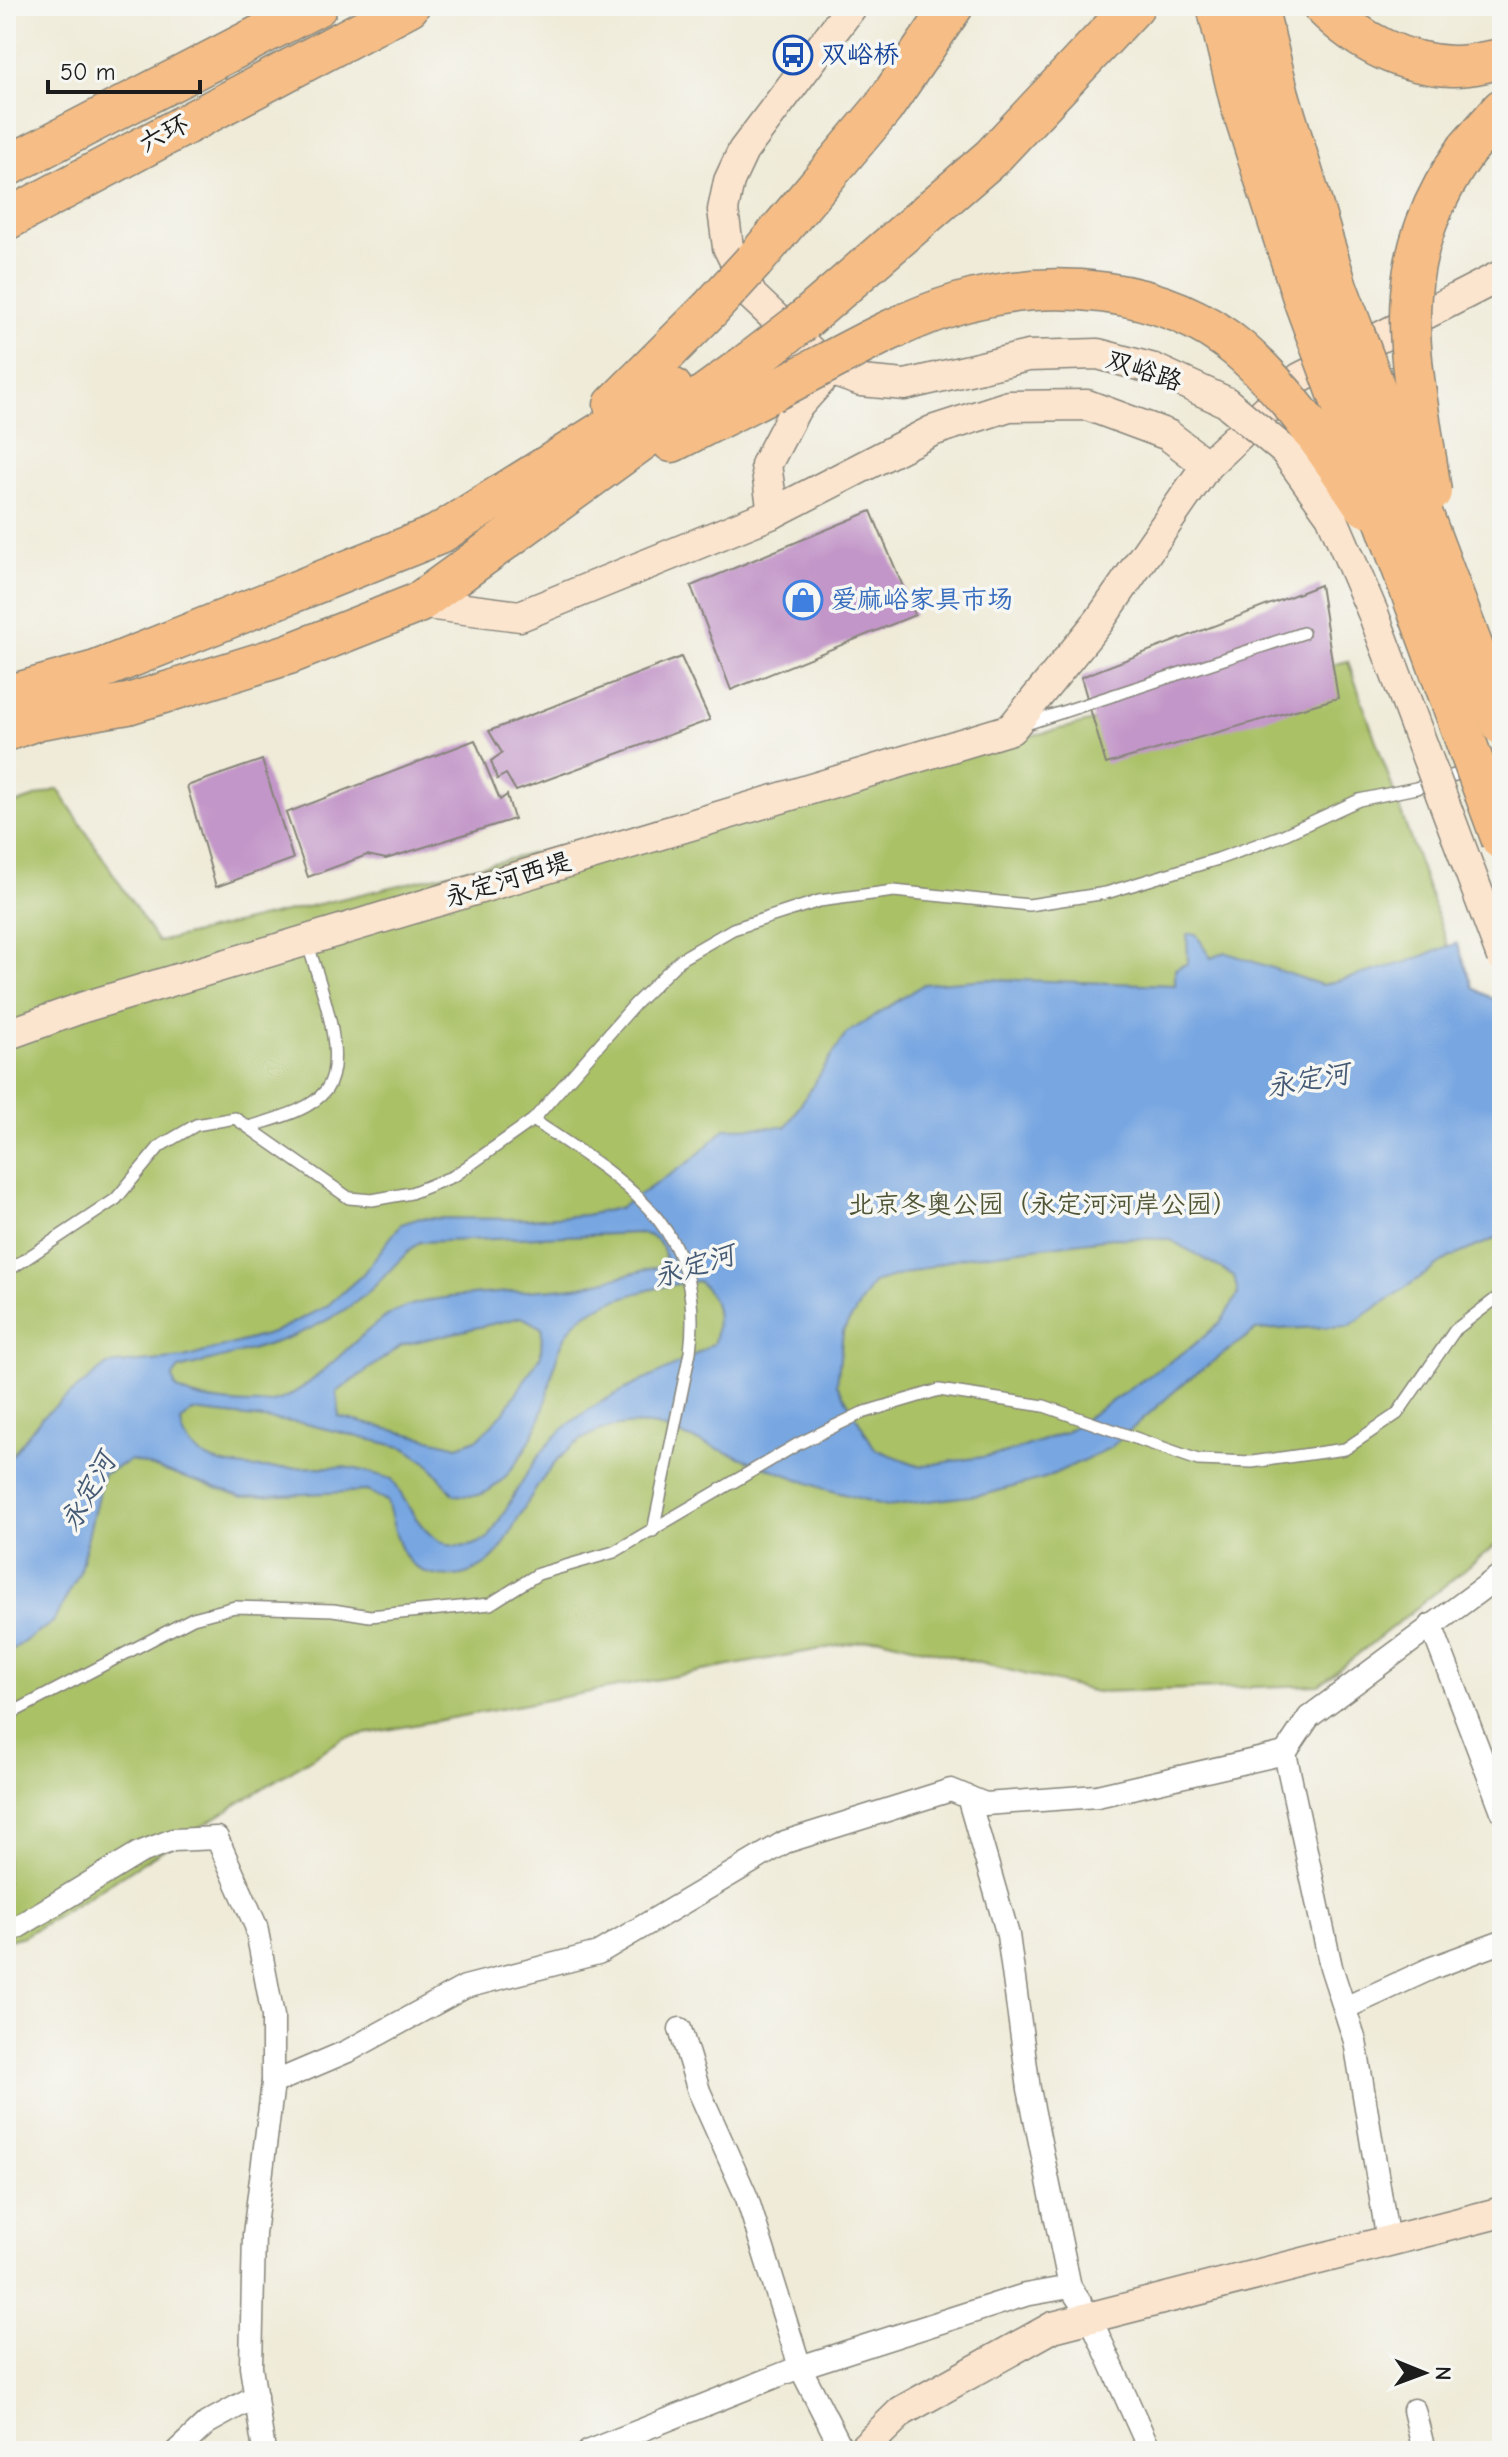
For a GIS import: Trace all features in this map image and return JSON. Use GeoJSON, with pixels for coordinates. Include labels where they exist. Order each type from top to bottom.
{"type":"FeatureCollection","features":[{"type":"Feature","properties":{"kind":"highway","name":"六环"},"geometry":{"type":"LineString","coordinates":[[6,167],[317,6]]}},
{"type":"Feature","properties":{"kind":"highway","name":"六环"},"geometry":{"type":"LineString","coordinates":[[14,216],[409,6]]}},
{"type":"Feature","properties":{"kind":"highway"},"geometry":{"type":"LineString","coordinates":[[17,725],[128,704],[289,654],[418,603],[560,480],[754,261],[883,108],[953,6]]}},
{"type":"Feature","properties":{"kind":"highway"},"geometry":{"type":"LineString","coordinates":[[985,150],[1108,6]]}},
{"type":"Feature","properties":{"kind":"highway"},"geometry":{"type":"LineString","coordinates":[[560,480],[754,366],[795,315],[985,150],[1134,6]]}},
{"type":"Feature","properties":{"kind":"highway"},"geometry":{"type":"LineString","coordinates":[[1217,6],[1241,105],[1304,301],[1502,840]]}},
{"type":"Feature","properties":{"kind":"highway"},"geometry":{"type":"LineString","coordinates":[[1257,6],[1279,95],[1337,287],[1502,725]]}},
{"type":"Feature","properties":{"kind":"highway"},"geometry":{"type":"LineString","coordinates":[[1323,6],[1348,31],[1399,57],[1453,67],[1502,59]]}},
{"type":"Feature","properties":{"kind":"highway"},"geometry":{"type":"LineString","coordinates":[[1441,563],[1409,326],[1411,271],[1422,227],[1440,186],[1502,109]]}},
{"type":"Feature","properties":{"kind":"highway"},"geometry":{"type":"LineString","coordinates":[[6,696],[96,671],[437,535],[560,480],[754,366],[956,304],[1019,291],[1080,289],[1143,300],[1194,320],[1227,341],[1282,392],[1398,555]]}},
{"type":"Feature","properties":{"kind":"street","name":"双峪路"},"geometry":{"type":"LineString","coordinates":[[852,6],[743,151],[729,181],[723,210],[728,247],[752,296],[830,370],[861,381],[905,385],[1028,356],[1098,354],[1154,369],[1226,402],[1285,451],[1331,515],[1373,613],[1502,957]]}},
{"type":"Feature","properties":{"kind":"street"},"geometry":{"type":"LineString","coordinates":[[1011,729],[1099,621],[1207,465],[1300,378],[1502,275]]}},
{"type":"Feature","properties":{"kind":"street"},"geometry":{"type":"LineString","coordinates":[[773,513],[766,465],[796,408],[830,370]]}},
{"type":"Feature","properties":{"kind":"street"},"geometry":{"type":"LineString","coordinates":[[418,603],[520,616],[773,513],[932,431],[1009,406],[1087,405],[1168,435],[1207,465]]}},
{"type":"Feature","properties":{"kind":"street","name":"永定河西堤"},"geometry":{"type":"LineString","coordinates":[[6,1035],[84,1007],[1011,729]]}},
{"type":"Feature","properties":{"kind":"street"},"geometry":{"type":"LineString","coordinates":[[273,2083],[348,2051],[465,1987],[598,1953],[785,1842],[951,1790],[985,1804],[1097,1796],[1285,1753],[1309,1717],[1502,1574]]}},
{"type":"Feature","properties":{"kind":"street"},"geometry":{"type":"LineString","coordinates":[[1431,1625],[1502,1811]]}},
{"type":"Feature","properties":{"kind":"street"},"geometry":{"type":"LineString","coordinates":[[1285,1753],[1331,1967],[1355,2041],[1388,2241]]}},
{"type":"Feature","properties":{"kind":"street"},"geometry":{"type":"LineString","coordinates":[[968,1797],[1008,1935],[1029,2089],[1070,2287],[1090,2317],[1150,2451]]}},
{"type":"Feature","properties":{"kind":"street"},"geometry":{"type":"LineString","coordinates":[[6,1934],[139,1853],[173,1840],[217,1838],[245,1894],[256,1926],[273,2016],[273,2083],[254,2234],[251,2367],[264,2451]]}},
{"type":"Feature","properties":{"kind":"street"},"geometry":{"type":"LineString","coordinates":[[1345,2008],[1432,1968],[1502,1942]]}},
{"type":"Feature","properties":{"kind":"street"},"geometry":{"type":"LineString","coordinates":[[680,2029],[699,2091],[747,2198],[800,2367],[843,2451]]}},
{"type":"Feature","properties":{"kind":"street"},"geometry":{"type":"LineString","coordinates":[[861,2451],[902,2411],[1053,2327],[1502,2212]]}},
{"type":"Feature","properties":{"kind":"street"},"geometry":{"type":"LineString","coordinates":[[589,2451],[800,2367],[1025,2295],[1070,2287]]}},
{"type":"Feature","properties":{"kind":"street"},"geometry":{"type":"LineString","coordinates":[[177,2451],[207,2423],[256,2396]]}},
{"type":"Feature","properties":{"kind":"street"},"geometry":{"type":"LineString","coordinates":[[1414,2410],[1424,2451]]}},
{"type":"Feature","properties":{"kind":"lane"},"geometry":{"type":"LineString","coordinates":[[1011,729],[1303,633]]}},
{"type":"Feature","properties":{"kind":"lane"},"geometry":{"type":"LineString","coordinates":[[6,1272],[116,1199],[160,1146],[196,1125],[235,1118],[349,1198],[372,1200],[411,1193],[454,1176],[533,1120],[635,1004],[681,959],[733,929],[819,901],[894,891],[1029,905],[1106,893],[1281,836],[1359,800],[1416,788],[1502,759]]}},
{"type":"Feature","properties":{"kind":"lane"},"geometry":{"type":"LineString","coordinates":[[249,1127],[300,1109],[326,1089],[337,1050],[306,940]]}},
{"type":"Feature","properties":{"kind":"lane"},"geometry":{"type":"LineString","coordinates":[[533,1120],[635,1191],[661,1219],[678,1246],[690,1288],[694,1325],[653,1531]]}},
{"type":"Feature","properties":{"kind":"lane"},"geometry":{"type":"LineString","coordinates":[[6,1716],[193,1618],[235,1607],[333,1610],[370,1616],[490,1604],[538,1574],[614,1552],[798,1444],[862,1413],[939,1390],[1044,1406],[1198,1460],[1252,1462],[1345,1449],[1397,1414],[1455,1330],[1502,1294]]}},
{"type":"Feature","properties":{"kind":"green space","name":"北京冬奥公园（永定河河岸公园）"},"geometry":{"type":"Polygon","coordinates":[[[1348,661],[1502,1100],[1502,1540],[1319,1685],[1096,1692],[880,1638],[344,1738],[24,1936],[6,1941],[6,807],[58,789],[158,942],[1348,661]]]}},
{"type":"Feature","properties":{"kind":"water","name":"永定河"},"geometry":{"type":"Polygon","coordinates":[[[1187,934],[1196,934],[1211,958],[1225,952],[1322,985],[1407,962],[1457,943],[1474,988],[1502,1004],[1502,1236],[1449,1258],[1349,1326],[1256,1330],[1185,1382],[1110,1448],[1045,1478],[987,1494],[887,1506],[822,1488],[657,1426],[609,1428],[590,1435],[559,1459],[532,1494],[494,1557],[476,1570],[443,1576],[421,1570],[411,1563],[399,1542],[387,1501],[367,1491],[243,1497],[131,1460],[103,1474],[79,1574],[53,1622],[6,1654],[6,1463],[42,1417],[107,1365],[184,1358],[272,1333],[327,1306],[362,1275],[401,1224],[420,1218],[528,1219],[585,1215],[619,1208],[692,1160],[726,1128],[786,1127],[846,1034],[924,984],[988,979],[1175,985],[1175,969],[1188,963],[1187,934]],[[639,1233],[420,1242],[367,1293],[325,1321],[278,1342],[179,1369],[173,1377],[175,1386],[190,1395],[211,1400],[247,1404],[282,1399],[315,1378],[379,1322],[412,1305],[458,1296],[581,1286],[658,1267],[665,1258],[657,1240],[639,1233]],[[1112,1238],[959,1258],[873,1283],[843,1332],[837,1384],[875,1449],[920,1466],[1003,1454],[1064,1433],[1190,1348],[1221,1322],[1238,1294],[1234,1276],[1169,1239],[1112,1238]],[[698,1281],[615,1300],[576,1322],[562,1344],[544,1407],[530,1441],[508,1474],[479,1495],[454,1495],[428,1463],[405,1448],[301,1423],[192,1411],[181,1422],[188,1443],[203,1456],[225,1464],[250,1468],[350,1468],[392,1479],[429,1533],[440,1542],[470,1546],[488,1539],[536,1460],[572,1422],[611,1397],[714,1343],[717,1317],[714,1301],[698,1281]],[[522,1317],[402,1345],[337,1392],[339,1417],[458,1446],[479,1438],[504,1412],[541,1355],[542,1328],[522,1317]]]}},
{"type":"Feature","properties":{"kind":"building","name":"爱麻峪家具市场"},"geometry":{"type":"Polygon","coordinates":[[[871,511],[915,615],[731,690],[691,586],[871,511]]]}},
{"type":"Feature","properties":{"kind":"building"},"geometry":{"type":"Polygon","coordinates":[[[1320,585],[1338,698],[1106,764],[1081,677],[1320,585]]]}},
{"type":"Feature","properties":{"kind":"building"},"geometry":{"type":"Polygon","coordinates":[[[681,657],[710,720],[516,791],[506,774],[497,779],[491,761],[502,753],[489,731],[681,657]]]}},
{"type":"Feature","properties":{"kind":"building"},"geometry":{"type":"Polygon","coordinates":[[[475,740],[500,800],[507,795],[514,819],[386,859],[367,855],[308,877],[286,813],[475,740]]]}},
{"type":"Feature","properties":{"kind":"building"},"geometry":{"type":"Polygon","coordinates":[[[262,760],[293,859],[216,887],[187,786],[262,760]]]}},
{"type":"Feature","properties":{"kind":"place","name":"双峪桥"},"geometry":{"type":"Point","coordinates":[793,55]}},
{"type":"Feature","properties":{"kind":"place","name":"爱麻峪家具市场"},"geometry":{"type":"Point","coordinates":[803,600]}}]}
